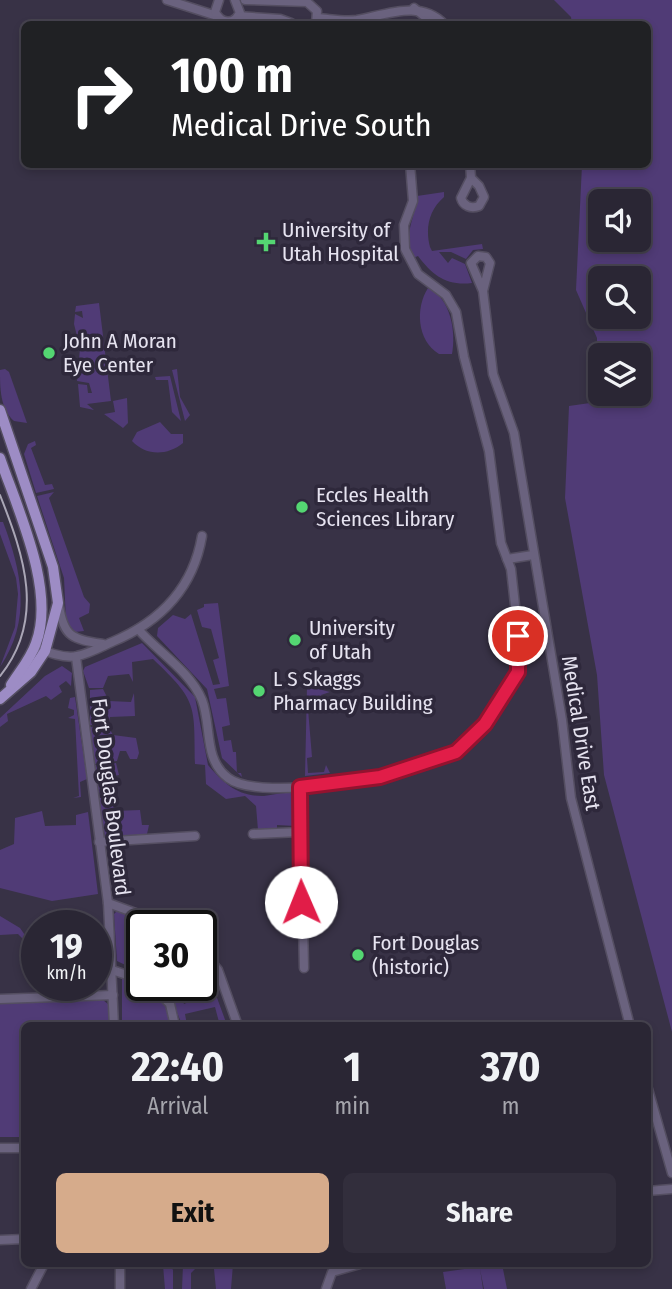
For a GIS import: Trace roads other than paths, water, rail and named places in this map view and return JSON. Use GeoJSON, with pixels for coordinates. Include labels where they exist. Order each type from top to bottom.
{"type":"FeatureCollection","features":[{"type":"Feature","properties":{"kind":"main road"},"geometry":{"type":"LineString","coordinates":[[0,410],[53,566],[58,603],[54,629],[45,651],[31,672],[2,698]]}},
{"type":"Feature","properties":{"kind":"main road"},"geometry":{"type":"LineString","coordinates":[[0,458],[38,577],[41,621],[34,648],[2,698]]}},
{"type":"Feature","properties":{"kind":"street"},"geometry":{"type":"LineString","coordinates":[[167,0],[216,14],[226,21]]}},
{"type":"Feature","properties":{"kind":"street"},"geometry":{"type":"LineString","coordinates":[[216,14],[219,0]]}},
{"type":"Feature","properties":{"kind":"street"},"geometry":{"type":"LineString","coordinates":[[239,7],[310,3],[317,11],[317,21],[355,20],[414,8],[429,10],[441,21]]}},
{"type":"Feature","properties":{"kind":"street"},"geometry":{"type":"LineString","coordinates":[[291,21],[290,14],[297,4]]}},
{"type":"Feature","properties":{"kind":"street"},"geometry":{"type":"LineString","coordinates":[[239,7],[285,21]]}},
{"type":"Feature","properties":{"kind":"street"},"geometry":{"type":"LineString","coordinates":[[414,8],[430,21]]}},
{"type":"Feature","properties":{"kind":"street"},"geometry":{"type":"LineString","coordinates":[[138,629],[196,688],[203,703],[211,754],[227,778],[250,788],[300,787],[380,777],[444,758],[469,742],[485,724],[520,666],[507,559],[501,543],[489,451],[464,357],[456,312],[446,295],[418,274],[405,249],[404,225],[413,201],[410,168]]}},
{"type":"Feature","properties":{"kind":"street"},"geometry":{"type":"LineString","coordinates":[[470,168],[471,178]]}},
{"type":"Feature","properties":{"kind":"street","name":"Medical Drive East"},"geometry":{"type":"LineString","coordinates":[[483,291],[493,374],[514,433],[562,720],[571,798],[629,1022]]}},
{"type":"Feature","properties":{"kind":"street"},"geometry":{"type":"LineString","coordinates":[[34,648],[76,657],[138,629],[159,615],[182,589],[198,556],[202,536]]}},
{"type":"Feature","properties":{"kind":"street"},"geometry":{"type":"LineString","coordinates":[[507,559],[533,555]]}},
{"type":"Feature","properties":{"kind":"street"},"geometry":{"type":"LineString","coordinates":[[58,603],[62,625],[71,636],[106,645]]}},
{"type":"Feature","properties":{"kind":"street","name":"Fort Douglas Boulevard"},"geometry":{"type":"LineString","coordinates":[[76,657],[108,910]]}},
{"type":"Feature","properties":{"kind":"street"},"geometry":{"type":"LineString","coordinates":[[300,787],[304,968]]}},
{"type":"Feature","properties":{"kind":"street"},"geometry":{"type":"LineString","coordinates":[[253,834],[300,832]]}},
{"type":"Feature","properties":{"kind":"street"},"geometry":{"type":"LineString","coordinates":[[99,842],[195,836]]}},
{"type":"Feature","properties":{"kind":"street"},"geometry":{"type":"LineString","coordinates":[[108,903],[127,910]]}},
{"type":"Feature","properties":{"kind":"street"},"geometry":{"type":"LineString","coordinates":[[112,970],[126,975]]}},
{"type":"Feature","properties":{"kind":"street","name":"Fort Douglas Boulevard"},"geometry":{"type":"LineString","coordinates":[[112,970],[114,1022]]}},
{"type":"Feature","properties":{"kind":"street"},"geometry":{"type":"LineString","coordinates":[[217,970],[237,1022]]}},
{"type":"Feature","properties":{"kind":"street"},"geometry":{"type":"LineString","coordinates":[[0,999],[113,995]]}},
{"type":"Feature","properties":{"kind":"street"},"geometry":{"type":"LineString","coordinates":[[167,1001],[174,1022]]}},
{"type":"Feature","properties":{"kind":"street"},"geometry":{"type":"LineString","coordinates":[[651,1100],[672,1173]]}},
{"type":"Feature","properties":{"kind":"street"},"geometry":{"type":"LineString","coordinates":[[0,1149],[21,1148]]}},
{"type":"Feature","properties":{"kind":"street"},"geometry":{"type":"LineString","coordinates":[[651,1191],[672,1189]]}},
{"type":"Feature","properties":{"kind":"street"},"geometry":{"type":"LineString","coordinates":[[0,1240],[21,1239]]}},
{"type":"Feature","properties":{"kind":"street"},"geometry":{"type":"LineString","coordinates":[[31,1289],[42,1267]]}},
{"type":"Feature","properties":{"kind":"street"},"geometry":{"type":"LineString","coordinates":[[120,1267],[120,1289]]}},
{"type":"Feature","properties":{"kind":"street"},"geometry":{"type":"LineString","coordinates":[[326,1289],[332,1272],[350,1267]]}},
{"type":"Feature","properties":{"kind":"tram line"},"geometry":{"type":"LineString","coordinates":[[0,495],[23,564],[27,610],[23,632],[14,654],[0,676]]}},
{"type":"Feature","properties":{"kind":"place","name":"University of Utah Hospital"},"geometry":{"type":"Point","coordinates":[266,242]}},
{"type":"Feature","properties":{"kind":"place","name":"John A Moran Eye Center"},"geometry":{"type":"Point","coordinates":[49,353]}},
{"type":"Feature","properties":{"kind":"place","name":"Eccles Health Sciences Library"},"geometry":{"type":"Point","coordinates":[302,507]}},
{"type":"Feature","properties":{"kind":"place","name":"University of Utah"},"geometry":{"type":"Point","coordinates":[295,640]}},
{"type":"Feature","properties":{"kind":"place","name":"L S Skaggs Pharmacy Building"},"geometry":{"type":"Point","coordinates":[259,691]}},
{"type":"Feature","properties":{"kind":"place","name":"Fort Douglas (historic)"},"geometry":{"type":"Point","coordinates":[358,955]}}]}
